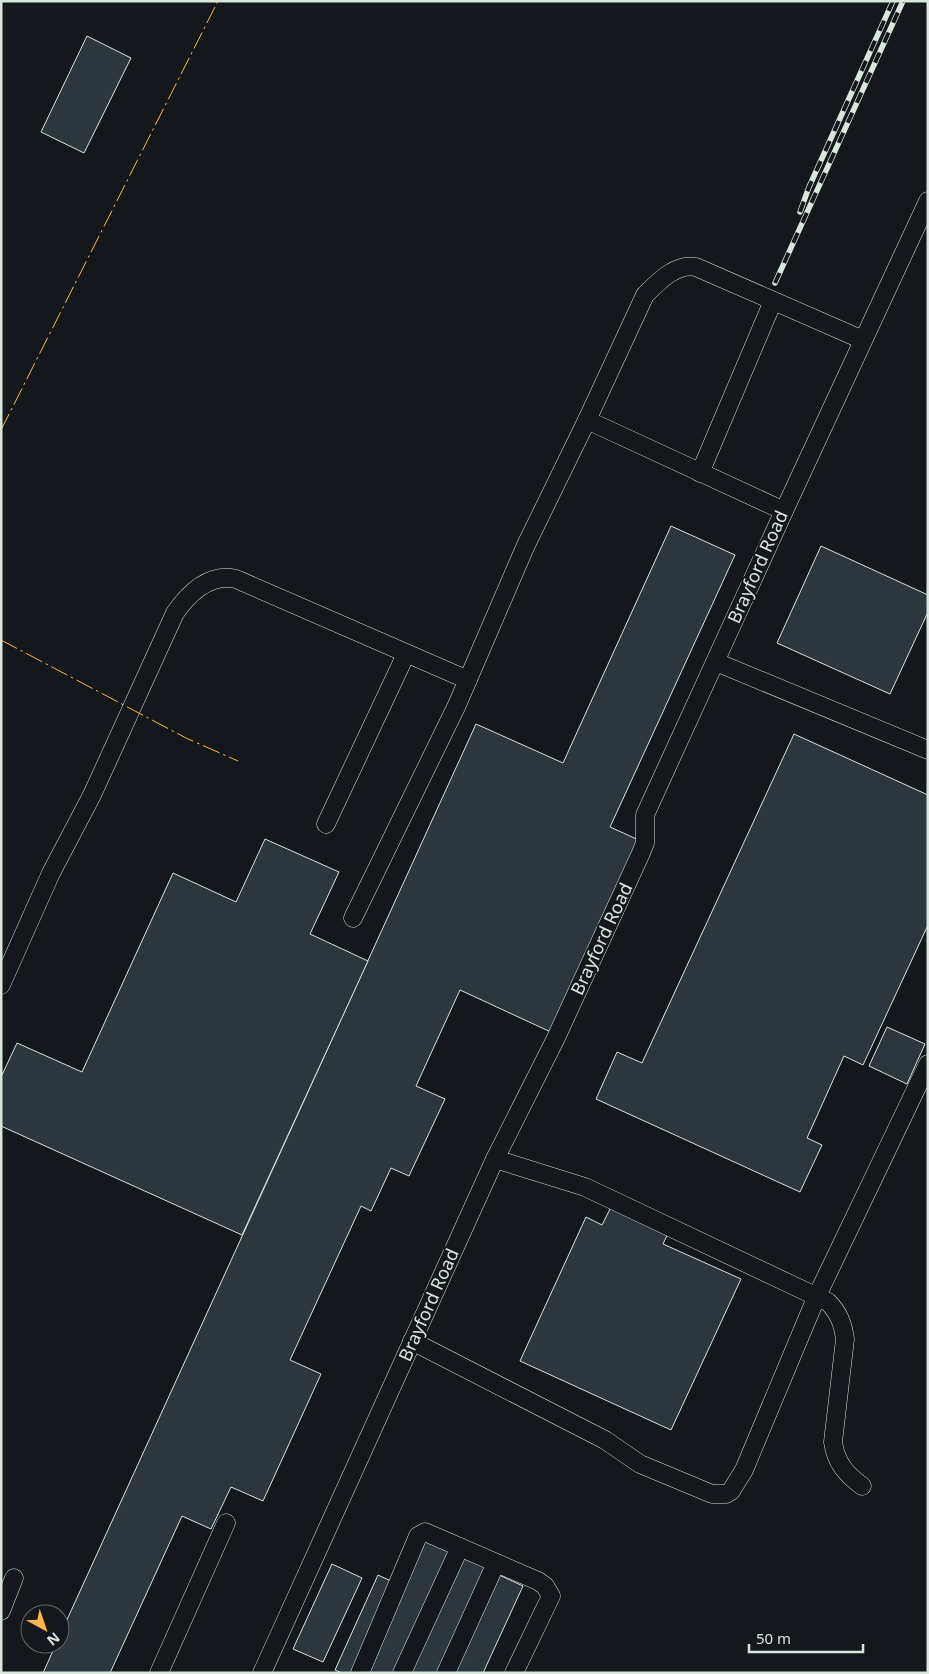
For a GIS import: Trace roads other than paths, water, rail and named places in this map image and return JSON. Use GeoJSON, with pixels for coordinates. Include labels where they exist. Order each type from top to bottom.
{"type":"FeatureCollection","features":[{"type":"Feature","properties":{"kind":"lane","name":"Brayford Road"},"geometry":{"type":"LineString","coordinates":[[267,1671],[412,1341],[495,1159],[555,1040],[637,862],[645,843],[645,815],[863,340],[921,232],[928,200]]}},
{"type":"Feature","properties":{"kind":"lane"},"geometry":{"type":"LineString","coordinates":[[353,918],[457,705],[526,545],[588,420],[646,295],[664,278],[688,266],[696,267],[863,340]]}},
{"type":"Feature","properties":{"kind":"lane"},"geometry":{"type":"LineString","coordinates":[[700,473],[773,301]]}},
{"type":"Feature","properties":{"kind":"lane"},"geometry":{"type":"LineString","coordinates":[[588,420],[784,511]]}},
{"type":"Feature","properties":{"kind":"lane"},"geometry":{"type":"LineString","coordinates":[[1,984],[51,873],[92,794],[175,613],[192,594],[217,578],[225,576],[236,579],[468,680]]}},
{"type":"Feature","properties":{"kind":"lane"},"geometry":{"type":"LineString","coordinates":[[326,824],[406,654]]}},
{"type":"Feature","properties":{"kind":"lane"},"geometry":{"type":"LineString","coordinates":[[716,662],[928,750]]}},
{"type":"Feature","properties":{"kind":"lane"},"geometry":{"type":"LineString","coordinates":[[412,1341],[605,1440],[640,1464],[712,1494],[719,1495],[731,1491],[744,1470],[816,1298],[928,1064]]}},
{"type":"Feature","properties":{"kind":"lane"},"geometry":{"type":"LineString","coordinates":[[495,1159],[585,1187],[816,1298],[828,1302],[835,1309],[843,1324],[845,1339],[834,1442],[835,1453],[844,1470],[862,1486]]}},
{"type":"Feature","properties":{"kind":"lane"},"geometry":{"type":"LineString","coordinates":[[160,1673],[226,1524]]}},
{"type":"Feature","properties":{"kind":"lane"},"geometry":{"type":"LineString","coordinates":[[360,1673],[418,1536],[425,1532],[538,1581],[545,1586],[551,1596],[514,1673]]}},
{"type":"Feature","properties":{"kind":"lane"},"geometry":{"type":"LineString","coordinates":[[402,1673],[460,1547]]}},
{"type":"Feature","properties":{"kind":"lane"},"geometry":{"type":"LineString","coordinates":[[446,1673],[496,1563]]}},
{"type":"Feature","properties":{"kind":"lane"},"geometry":{"type":"LineString","coordinates":[[1,1611],[14,1578]]}},
{"type":"Feature","properties":{"kind":"railway"},"geometry":{"type":"LineString","coordinates":[[800,212],[809,187],[893,1]]}},
{"type":"Feature","properties":{"kind":"railway"},"geometry":{"type":"LineString","coordinates":[[775,283],[903,1]]}}]}
